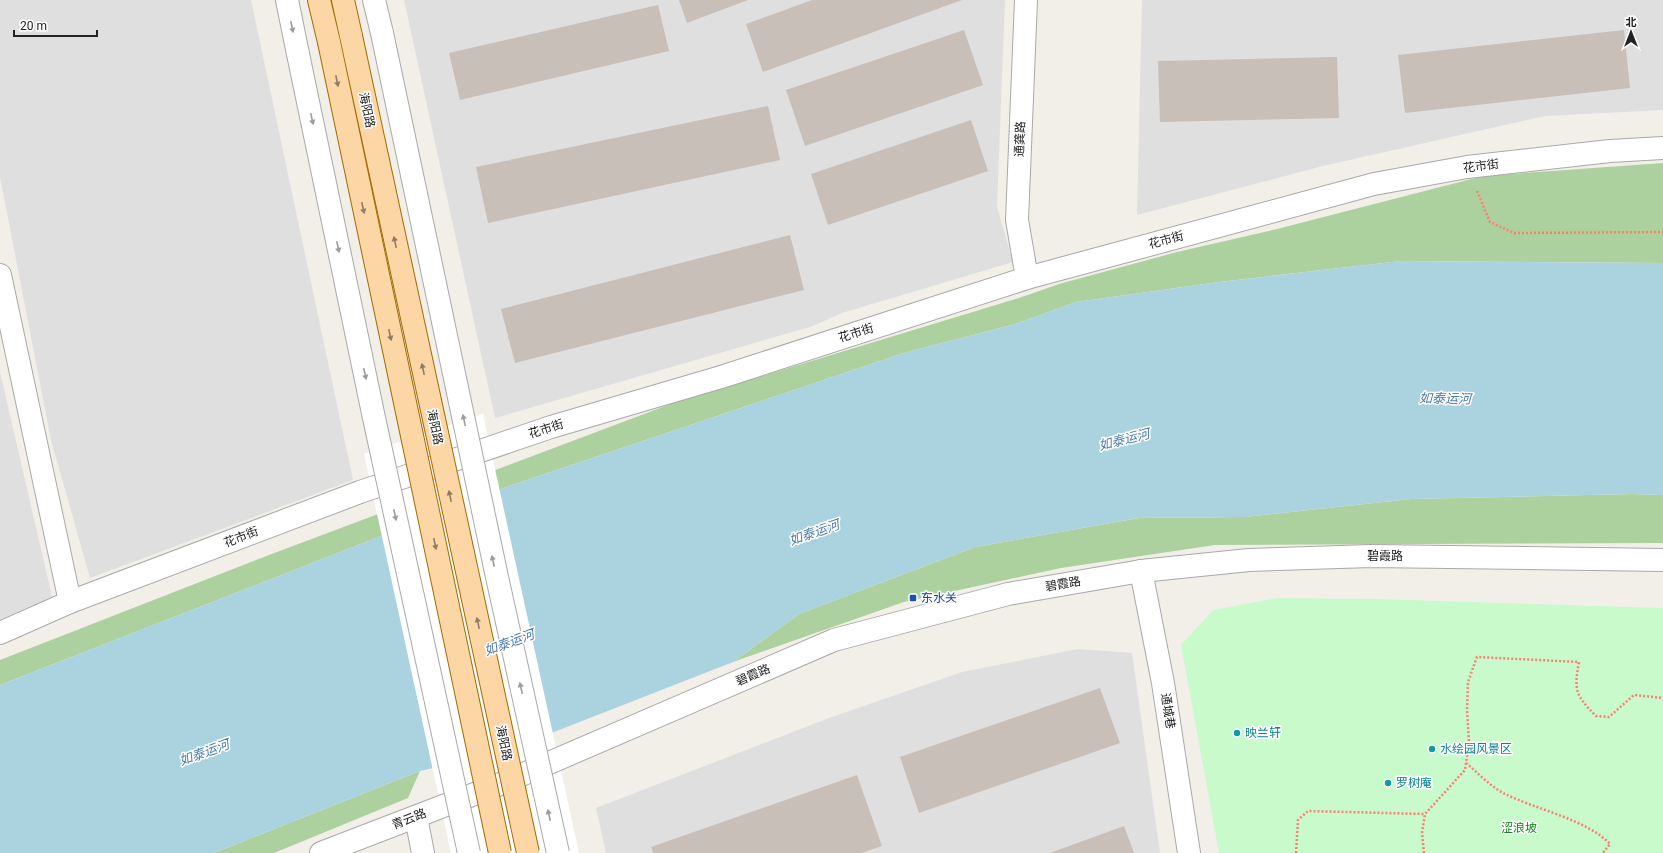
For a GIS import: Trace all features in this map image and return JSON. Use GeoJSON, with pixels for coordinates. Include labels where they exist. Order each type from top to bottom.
{"type":"FeatureCollection","features":[{"type":"Feature","properties":{"kind":"main road","name":"海阳路"},"geometry":{"type":"LineString","coordinates":[[319,0],[500,853]]}},
{"type":"Feature","properties":{"kind":"main road","name":"海阳路"},"geometry":{"type":"LineString","coordinates":[[343,0],[528,853]]}},
{"type":"Feature","properties":{"kind":"street"},"geometry":{"type":"LineString","coordinates":[[286,0],[374,418],[469,853]]}},
{"type":"Feature","properties":{"kind":"street"},"geometry":{"type":"LineString","coordinates":[[374,0],[497,577],[558,853]]}},
{"type":"Feature","properties":{"kind":"street","name":"通龚路"},"geometry":{"type":"LineString","coordinates":[[1026,0],[1017,220],[1027,278]]}},
{"type":"Feature","properties":{"kind":"street","name":"花市街"},"geometry":{"type":"LineString","coordinates":[[0,633],[70,602],[360,492],[551,427],[721,377],[1027,278],[1374,184],[1467,167],[1610,151],[1663,148]]}},
{"type":"Feature","properties":{"kind":"street"},"geometry":{"type":"LineString","coordinates":[[0,275],[70,602]]}},
{"type":"Feature","properties":{"kind":"street","name":"碧霞路"},"geometry":{"type":"LineString","coordinates":[[498,785],[834,640],[1008,594],[1141,570],[1249,560],[1371,556],[1663,560]]}},
{"type":"Feature","properties":{"kind":"street","name":"通城巷"},"geometry":{"type":"LineString","coordinates":[[1141,570],[1163,683],[1189,853]]}},
{"type":"Feature","properties":{"kind":"street","name":"青云路"},"geometry":{"type":"LineString","coordinates":[[321,853],[498,785]]}},
{"type":"Feature","properties":{"kind":"street"},"geometry":{"type":"LineString","coordinates":[[416,816],[424,853]]}},
{"type":"Feature","properties":{"kind":"path"},"geometry":{"type":"LineString","coordinates":[[1467,167],[1490,222],[1514,234],[1663,232]]}},
{"type":"Feature","properties":{"kind":"path"},"geometry":{"type":"LineString","coordinates":[[1424,853],[1422,833],[1424,814],[1450,788],[1464,770],[1466,763],[1469,742],[1467,710],[1468,682],[1478,658],[1580,662],[1575,684],[1581,701],[1596,716],[1608,717],[1634,695],[1663,698]]}},
{"type":"Feature","properties":{"kind":"path"},"geometry":{"type":"LineString","coordinates":[[1466,763],[1503,793],[1589,828],[1605,838],[1610,844],[1603,853]]}},
{"type":"Feature","properties":{"kind":"path"},"geometry":{"type":"LineString","coordinates":[[1296,853],[1298,820],[1308,811],[1424,814]]}},
{"type":"Feature","properties":{"kind":"shaded area"},"geometry":{"type":"Polygon","coordinates":[[[0,0],[251,0],[353,480],[90,578],[51,440],[0,177],[0,0]]]}},
{"type":"Feature","properties":{"kind":"shaded area"},"geometry":{"type":"Polygon","coordinates":[[[404,0],[1005,0],[997,207],[1013,262],[842,313],[813,326],[495,418],[404,0]]]}},
{"type":"Feature","properties":{"kind":"shaded area"},"geometry":{"type":"Polygon","coordinates":[[[1142,0],[1663,0],[1663,110],[1545,116],[1323,166],[1137,215],[1142,0]]]}},
{"type":"Feature","properties":{"kind":"shaded area"},"geometry":{"type":"Polygon","coordinates":[[[0,372],[53,601],[0,623],[0,372]]]}},
{"type":"Feature","properties":{"kind":"shaded area"},"geometry":{"type":"Polygon","coordinates":[[[1078,649],[1132,653],[1160,853],[606,853],[596,808],[829,718],[962,672],[1078,649]]]}},
{"type":"Feature","properties":{"kind":"green space"},"geometry":{"type":"Polygon","coordinates":[[[1663,163],[1663,263],[1401,261],[1219,282],[1076,302],[1016,324],[907,352],[509,486],[0,685],[0,660],[269,555],[676,402],[1019,298],[1059,284],[1177,252],[1277,229],[1483,176],[1663,163]]]}},
{"type":"Feature","properties":{"kind":"green space"},"geometry":{"type":"Polygon","coordinates":[[[1632,494],[1663,495],[1663,543],[1215,545],[1061,568],[904,602],[733,662],[799,614],[975,547],[1139,518],[1245,517],[1411,499],[1632,494]]]}},
{"type":"Feature","properties":{"kind":"green space","name":"水绘园风景区"},"geometry":{"type":"Polygon","coordinates":[[[1278,598],[1375,599],[1663,608],[1663,853],[1219,853],[1181,645],[1213,610],[1278,598]]]}},
{"type":"Feature","properties":{"kind":"green space"},"geometry":{"type":"Polygon","coordinates":[[[420,771],[408,798],[274,853],[214,853],[420,771]]]}},
{"type":"Feature","properties":{"kind":"water","name":"如泰运河"},"geometry":{"type":"Polygon","coordinates":[[[1401,261],[1663,263],[1663,495],[1632,494],[1411,499],[1245,517],[1139,518],[975,547],[799,614],[733,662],[500,753],[420,771],[214,853],[0,853],[0,685],[509,486],[907,352],[1016,324],[1076,302],[1219,282],[1401,261]]]}},
{"type":"Feature","properties":{"kind":"pier"},"geometry":{"type":"Polygon","coordinates":[[[483,414],[579,853],[451,853],[364,454],[483,414]]]}},
{"type":"Feature","properties":{"kind":"building"},"geometry":{"type":"Polygon","coordinates":[[[679,0],[748,0],[687,23],[679,0]]]}},
{"type":"Feature","properties":{"kind":"building"},"geometry":{"type":"Polygon","coordinates":[[[812,0],[962,0],[763,72],[746,24],[812,0]]]}},
{"type":"Feature","properties":{"kind":"building"},"geometry":{"type":"Polygon","coordinates":[[[658,5],[669,51],[460,100],[449,53],[658,5]]]}},
{"type":"Feature","properties":{"kind":"building"},"geometry":{"type":"Polygon","coordinates":[[[964,30],[983,85],[805,146],[786,90],[964,30]]]}},
{"type":"Feature","properties":{"kind":"building"},"geometry":{"type":"Polygon","coordinates":[[[1624,30],[1630,88],[1405,113],[1398,55],[1624,30]]]}},
{"type":"Feature","properties":{"kind":"building"},"geometry":{"type":"Polygon","coordinates":[[[1337,57],[1339,118],[1160,122],[1158,61],[1337,57]]]}},
{"type":"Feature","properties":{"kind":"building"},"geometry":{"type":"Polygon","coordinates":[[[768,106],[780,160],[488,223],[476,167],[768,106]]]}},
{"type":"Feature","properties":{"kind":"building"},"geometry":{"type":"Polygon","coordinates":[[[971,120],[988,171],[828,225],[811,174],[971,120]]]}},
{"type":"Feature","properties":{"kind":"building"},"geometry":{"type":"Polygon","coordinates":[[[790,235],[804,290],[515,363],[501,309],[790,235]]]}},
{"type":"Feature","properties":{"kind":"building"},"geometry":{"type":"Polygon","coordinates":[[[1100,688],[1120,743],[919,813],[900,757],[1100,688]]]}},
{"type":"Feature","properties":{"kind":"building"},"geometry":{"type":"Polygon","coordinates":[[[857,775],[882,846],[861,853],[653,853],[651,847],[857,775]]]}},
{"type":"Feature","properties":{"kind":"building"},"geometry":{"type":"Polygon","coordinates":[[[1124,826],[1134,853],[1050,853],[1124,826]]]}},
{"type":"Feature","properties":{"kind":"place","name":"东水关"},"geometry":{"type":"Point","coordinates":[913,598]}},
{"type":"Feature","properties":{"kind":"place","name":"映兰轩"},"geometry":{"type":"Point","coordinates":[1237,733]}},
{"type":"Feature","properties":{"kind":"place","name":"水绘园风景区"},"geometry":{"type":"Point","coordinates":[1432,749]}},
{"type":"Feature","properties":{"kind":"place","name":"罗树庵"},"geometry":{"type":"Point","coordinates":[1388,783]}},
{"type":"Feature","properties":{"kind":"park label","name":"涩浪坡"},"geometry":{"type":"Point","coordinates":[1519,828]}}]}
